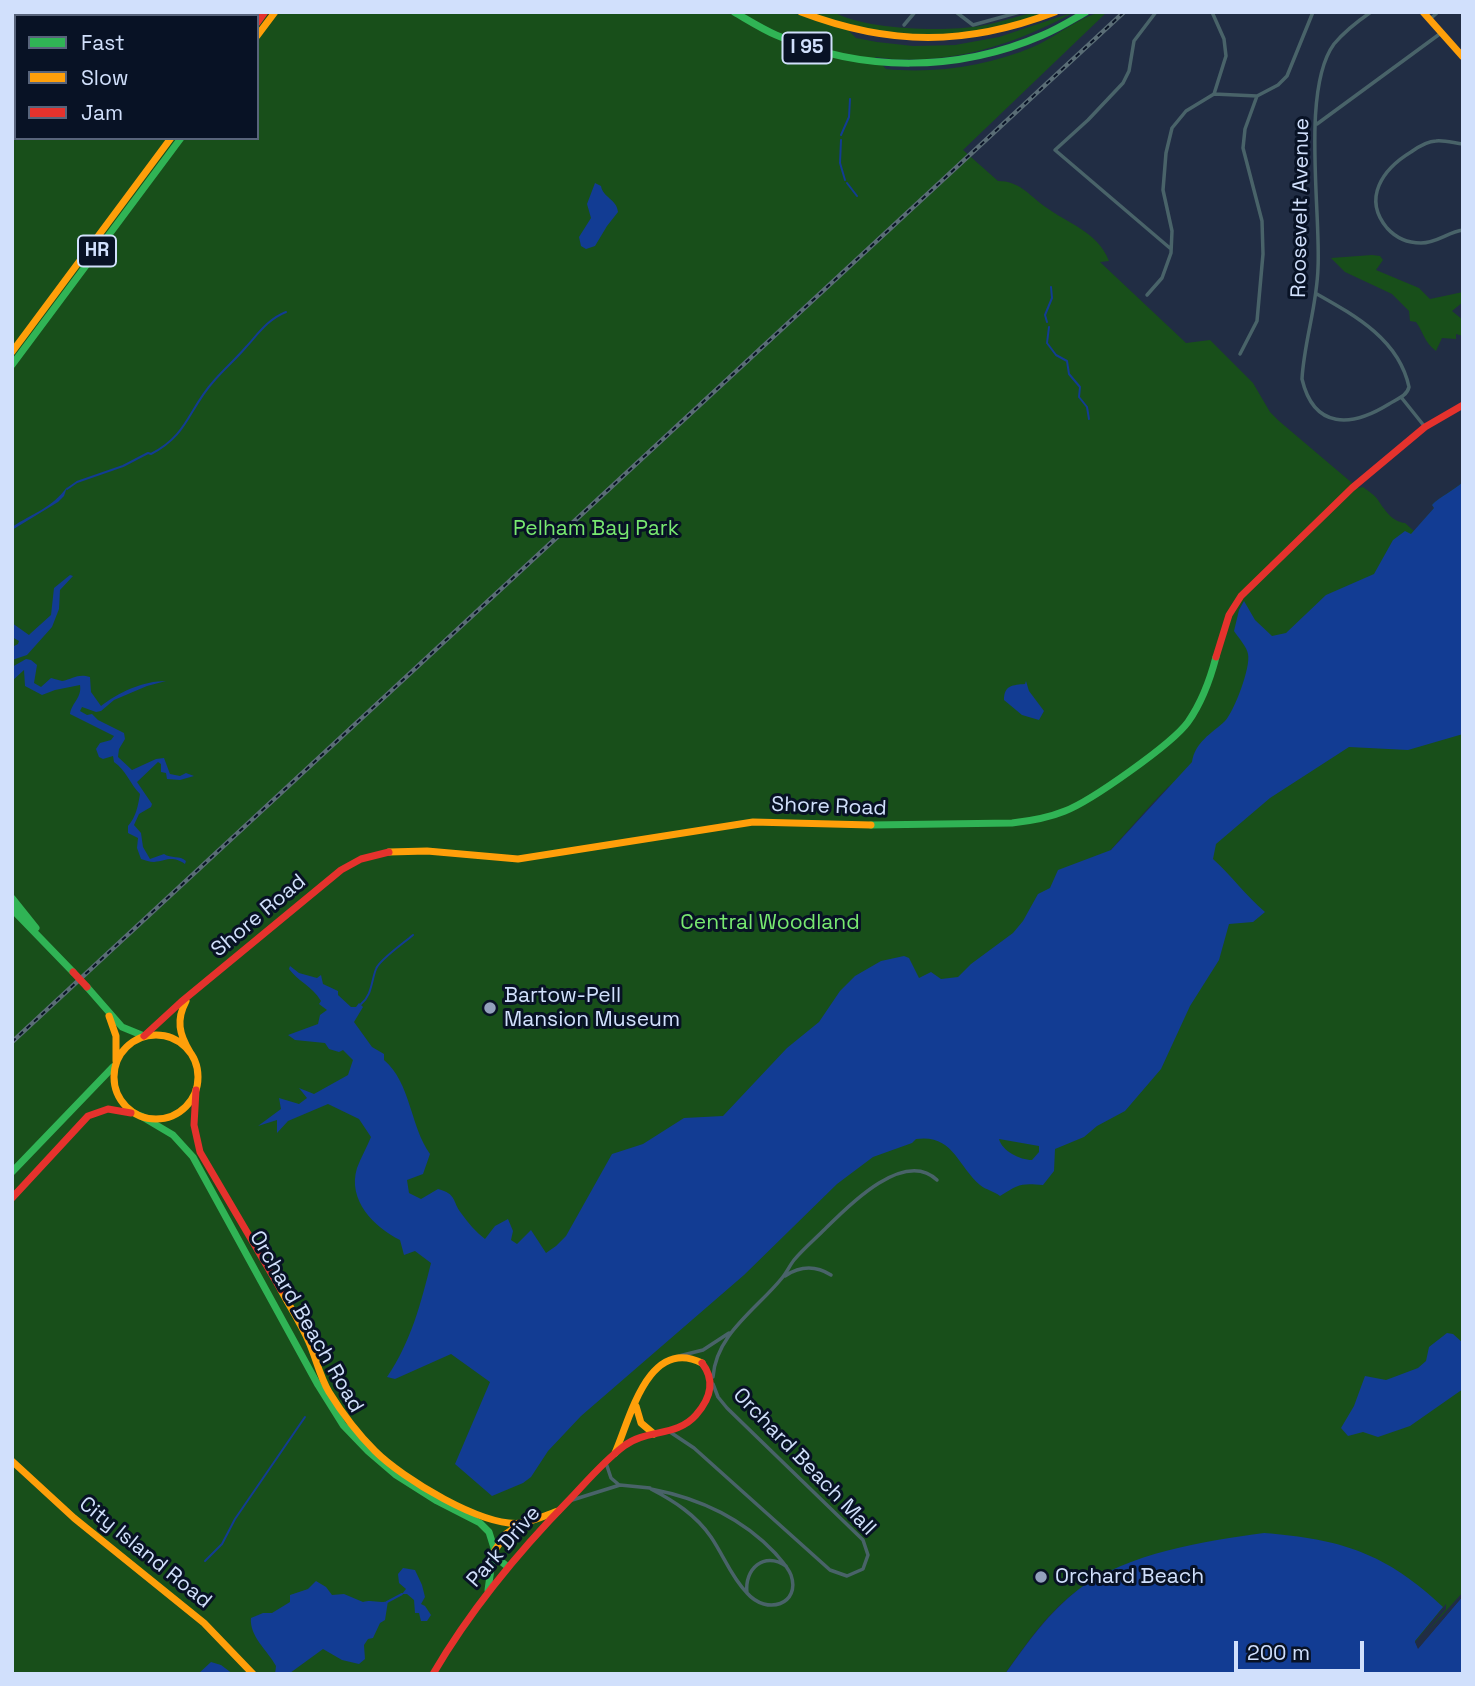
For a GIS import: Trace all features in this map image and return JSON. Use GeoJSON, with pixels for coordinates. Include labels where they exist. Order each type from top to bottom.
{"type":"FeatureCollection","features":[{"type":"Feature","properties":{"kind":"main road","name":"I 95"},"geometry":{"type":"LineString","coordinates":[[734,12],[776,36],[821,53],[856,61],[902,65],[958,61],[1004,51],[1041,37],[1086,12]]}},
{"type":"Feature","properties":{"kind":"main road","name":"I 95"},"geometry":{"type":"LineString","coordinates":[[801,12],[840,28],[927,40],[997,32],[1055,12]]}},
{"type":"Feature","properties":{"kind":"main road"},"geometry":{"type":"LineString","coordinates":[[1423,12],[1463,57]]}},
{"type":"Feature","properties":{"kind":"main road"},"geometry":{"type":"LineString","coordinates":[[259,33],[272,13]]}},
{"type":"Feature","properties":{"kind":"main road","name":"HR"},"geometry":{"type":"LineString","coordinates":[[12,352],[171,140]]}},
{"type":"Feature","properties":{"kind":"main road","name":"HR"},"geometry":{"type":"LineString","coordinates":[[12,365],[180,140]]}},
{"type":"Feature","properties":{"kind":"main road"},"geometry":{"type":"LineString","coordinates":[[1425,427],[1463,405]]}},
{"type":"Feature","properties":{"kind":"main road","name":"Shore Road"},"geometry":{"type":"LineString","coordinates":[[144,1036],[341,870],[357,860],[387,852],[431,851],[478,858],[518,859],[753,822],[881,826],[1012,823],[1032,821],[1066,811],[1091,797],[1179,732],[1195,712],[1206,689],[1229,615],[1241,596],[1362,481],[1425,427]]}},
{"type":"Feature","properties":{"kind":"main road"},"geometry":{"type":"LineString","coordinates":[[12,898],[73,972],[126,1030],[144,1036],[168,1036],[190,1052]]}},
{"type":"Feature","properties":{"kind":"main road"},"geometry":{"type":"LineString","coordinates":[[12,909],[48,943]]}},
{"type":"Feature","properties":{"kind":"main road"},"geometry":{"type":"LineString","coordinates":[[12,1198],[88,1116],[97,1111],[111,1109],[161,1119],[176,1114],[188,1104],[196,1090],[198,1073],[177,1023],[178,1014],[188,998]]}},
{"type":"Feature","properties":{"kind":"main road"},"geometry":{"type":"LineString","coordinates":[[105,1009],[116,1036],[113,1081],[116,1093],[125,1106],[139,1116]]}},
{"type":"Feature","properties":{"kind":"main road"},"geometry":{"type":"LineString","coordinates":[[12,1172],[116,1063],[128,1045],[144,1036]]}},
{"type":"Feature","properties":{"kind":"main road","name":"Orchard Beach Road"},"geometry":{"type":"LineString","coordinates":[[196,1090],[194,1125],[200,1152],[277,1282],[308,1340],[323,1382],[341,1413],[383,1458],[431,1491],[473,1513],[500,1521],[522,1523],[558,1511]]}},
{"type":"Feature","properties":{"kind":"main road","name":"Orchard Beach Road"},"geometry":{"type":"LineString","coordinates":[[139,1116],[173,1135],[193,1157],[323,1394],[349,1431],[396,1475],[485,1527],[492,1538],[493,1554]]}},
{"type":"Feature","properties":{"kind":"main road"},"geometry":{"type":"LineString","coordinates":[[674,1358],[696,1358],[705,1364],[713,1380]]}},
{"type":"Feature","properties":{"kind":"main road","name":"Park Drive"},"geometry":{"type":"LineString","coordinates":[[615,1453],[636,1400],[650,1375],[674,1358]]}},
{"type":"Feature","properties":{"kind":"main road","name":"Park Drive"},"geometry":{"type":"LineString","coordinates":[[433,1674],[459,1630],[488,1590],[558,1511],[615,1453],[635,1439],[670,1432],[683,1426],[707,1401],[713,1380]]}},
{"type":"Feature","properties":{"kind":"main road"},"geometry":{"type":"LineString","coordinates":[[636,1400],[639,1421],[654,1434]]}},
{"type":"Feature","properties":{"kind":"main road","name":"City Island Road"},"geometry":{"type":"LineString","coordinates":[[12,1461],[90,1531],[181,1603],[232,1650],[253,1674]]}},
{"type":"Feature","properties":{"kind":"main road"},"geometry":{"type":"LineString","coordinates":[[532,1521],[544,1527]]}},
{"type":"Feature","properties":{"kind":"main road"},"geometry":{"type":"LineString","coordinates":[[488,1590],[493,1554],[504,1536],[522,1523]]}},
{"type":"Feature","properties":{"kind":"main road"},"geometry":{"type":"LineString","coordinates":[[493,1554],[508,1567]]}},
{"type":"Feature","properties":{"kind":"street"},"geometry":{"type":"LineString","coordinates":[[904,25],[915,12]]}},
{"type":"Feature","properties":{"kind":"street"},"geometry":{"type":"LineString","coordinates":[[956,12],[973,25],[1020,12]]}},
{"type":"Feature","properties":{"kind":"street"},"geometry":{"type":"LineString","coordinates":[[1156,12],[1134,41],[1129,71],[1123,83],[1055,150],[1171,249]]}},
{"type":"Feature","properties":{"kind":"street"},"geometry":{"type":"LineString","coordinates":[[1212,12],[1224,39],[1226,56],[1214,94]]}},
{"type":"Feature","properties":{"kind":"street"},"geometry":{"type":"LineString","coordinates":[[1147,295],[1162,278],[1171,249],[1172,231],[1163,190],[1168,139],[1172,128],[1186,111],[1214,94],[1257,96],[1275,88],[1287,76],[1313,12]]}},
{"type":"Feature","properties":{"kind":"street","name":"Roosevelt Avenue"},"geometry":{"type":"LineString","coordinates":[[1371,12],[1342,36],[1328,55],[1319,87],[1315,162],[1319,262],[1317,294],[1303,369],[1305,391],[1311,403],[1328,418],[1348,421],[1374,414],[1401,397]]}},
{"type":"Feature","properties":{"kind":"street"},"geometry":{"type":"LineString","coordinates":[[1429,20],[1438,12]]}},
{"type":"Feature","properties":{"kind":"street"},"geometry":{"type":"LineString","coordinates":[[1317,124],[1441,33]]}},
{"type":"Feature","properties":{"kind":"street"},"geometry":{"type":"LineString","coordinates":[[1240,354],[1257,321],[1263,254],[1262,221],[1243,148],[1245,129],[1257,96]]}},
{"type":"Feature","properties":{"kind":"street"},"geometry":{"type":"LineString","coordinates":[[1463,144],[1430,142],[1401,157],[1389,167],[1382,178],[1376,203],[1377,212],[1385,225],[1402,239],[1429,242],[1463,230]]}},
{"type":"Feature","properties":{"kind":"street"},"geometry":{"type":"LineString","coordinates":[[1317,294],[1372,328],[1385,340],[1398,358],[1409,383],[1408,392],[1401,397],[1425,427]]}},
{"type":"Feature","properties":{"kind":"street","name":"Park Drive"},"geometry":{"type":"LineString","coordinates":[[713,1380],[718,1353],[733,1330],[783,1277],[796,1258],[846,1208],[868,1190],[896,1176],[913,1171],[926,1172],[937,1180]]}},
{"type":"Feature","properties":{"kind":"street"},"geometry":{"type":"LineString","coordinates":[[783,1277],[809,1267],[818,1268],[831,1275]]}},
{"type":"Feature","properties":{"kind":"street","name":"Park Drive"},"geometry":{"type":"LineString","coordinates":[[674,1358],[704,1350],[733,1330]]}},
{"type":"Feature","properties":{"kind":"street","name":"Orchard Beach Mall"},"geometry":{"type":"LineString","coordinates":[[670,1432],[694,1448],[831,1570],[847,1576],[863,1569],[868,1555],[863,1540],[727,1408],[718,1397],[713,1380]]}},
{"type":"Feature","properties":{"kind":"street"},"geometry":{"type":"LineString","coordinates":[[606,1463],[611,1478],[620,1485]]}},
{"type":"Feature","properties":{"kind":"street"},"geometry":{"type":"LineString","coordinates":[[567,1502],[620,1485],[651,1489],[695,1500],[727,1516],[763,1542],[786,1566],[792,1577],[790,1594],[775,1606],[764,1606],[735,1580],[701,1524],[675,1502],[651,1489]]}},
{"type":"Feature","properties":{"kind":"street"},"geometry":{"type":"LineString","coordinates":[[747,1593],[748,1575],[758,1563],[772,1560],[786,1566]]}},
{"type":"Feature","properties":{"kind":"green space","name":"Pelham Bay Park"},"geometry":{"type":"Polygon","coordinates":[[[834,12],[847,18],[884,26],[947,29],[980,26],[1045,12],[996,28],[946,34],[895,33],[844,26],[856,38],[913,46],[955,45],[999,37],[1074,12],[1027,35],[978,51],[927,59],[875,57],[886,69],[923,70],[962,67],[999,59],[1035,46],[1089,16],[1107,12],[963,150],[998,181],[1018,186],[1090,235],[1109,261],[1100,262],[1186,343],[1210,340],[1253,383],[1270,412],[1279,421],[1358,488],[1363,487],[1377,498],[1396,520],[1405,523],[1414,531],[1434,508],[1432,505],[1463,482],[1463,538],[1265,669],[1202,769],[1168,787],[1150,806],[741,1264],[1187,874],[1224,835],[1254,811],[1306,761],[1463,686],[1463,1596],[1418,1649],[1415,1642],[1161,1553],[1110,1572],[1069,1597],[1039,1628],[1005,1674],[12,1674],[12,72],[14,69],[14,140],[259,140],[259,14],[44,14],[834,12]]]}},
{"type":"Feature","properties":{"kind":"green space"},"geometry":{"type":"Polygon","coordinates":[[[1380,256],[1383,260],[1376,270],[1419,288],[1430,299],[1463,292],[1463,302],[1452,311],[1463,320],[1463,336],[1456,334],[1456,339],[1442,338],[1436,351],[1416,322],[1410,321],[1409,311],[1392,294],[1345,272],[1331,258],[1380,256]]]}},
{"type":"Feature","properties":{"kind":"water"},"geometry":{"type":"Polygon","coordinates":[[[12,12],[78,12],[79,14],[14,14],[12,101],[12,12]]]}},
{"type":"Feature","properties":{"kind":"water"},"geometry":{"type":"Polygon","coordinates":[[[595,183],[601,186],[618,212],[595,246],[586,249],[581,246],[579,237],[591,218],[587,204],[595,183]]]}},
{"type":"Feature","properties":{"kind":"water"},"geometry":{"type":"Polygon","coordinates":[[[1463,482],[1463,734],[1408,750],[1349,747],[1270,798],[1216,844],[1213,859],[1265,912],[1253,922],[1229,924],[1219,960],[1190,1006],[1161,1069],[1125,1111],[1097,1126],[1084,1137],[1055,1149],[1054,1171],[1043,1185],[1020,1185],[1000,1196],[980,1185],[953,1153],[938,1141],[916,1139],[912,1143],[873,1157],[837,1184],[744,1275],[581,1416],[548,1451],[531,1477],[523,1483],[492,1496],[455,1464],[490,1382],[451,1354],[395,1379],[387,1377],[409,1336],[431,1263],[415,1251],[404,1255],[400,1240],[372,1220],[359,1201],[355,1180],[357,1168],[371,1137],[359,1119],[328,1104],[288,1121],[277,1133],[277,1120],[258,1126],[281,1109],[279,1098],[299,1104],[307,1098],[299,1088],[314,1094],[348,1075],[353,1060],[343,1050],[339,1052],[329,1049],[325,1043],[295,1040],[288,1035],[318,1024],[320,1015],[327,1010],[319,1004],[321,1001],[314,992],[289,969],[290,966],[299,973],[317,978],[321,975],[323,984],[338,991],[338,995],[351,1007],[356,1007],[359,1003],[363,1007],[354,1022],[372,1047],[384,1054],[384,1060],[400,1080],[418,1131],[430,1154],[423,1174],[407,1180],[409,1193],[421,1199],[438,1189],[444,1191],[451,1196],[466,1220],[485,1239],[495,1226],[508,1219],[513,1231],[511,1240],[517,1244],[531,1230],[546,1253],[566,1236],[612,1154],[643,1144],[684,1118],[723,1116],[787,1048],[819,1022],[840,991],[855,976],[881,961],[904,956],[909,958],[919,978],[931,972],[941,979],[958,977],[1013,933],[1038,894],[1050,888],[1058,870],[1111,850],[1192,762],[1200,744],[1229,716],[1247,669],[1246,648],[1234,631],[1244,601],[1255,620],[1272,636],[1286,633],[1326,595],[1374,574],[1393,540],[1405,531],[1411,534],[1434,508],[1432,505],[1463,482]],[[999,1139],[1008,1151],[1027,1160],[1032,1160],[1039,1152],[1039,1146],[999,1139]]]}},
{"type":"Feature","properties":{"kind":"water"},"geometry":{"type":"Polygon","coordinates":[[[67,487],[58,502],[12,530],[12,527],[55,500],[67,487]]]}},
{"type":"Feature","properties":{"kind":"water"},"geometry":{"type":"Polygon","coordinates":[[[70,575],[73,576],[60,590],[59,609],[52,627],[27,655],[12,660],[12,647],[19,641],[12,637],[12,623],[29,635],[51,615],[54,588],[70,575]]]}},
{"type":"Feature","properties":{"kind":"water"},"geometry":{"type":"Polygon","coordinates":[[[26,659],[37,665],[34,683],[41,687],[51,678],[62,681],[79,676],[90,677],[91,692],[101,706],[132,688],[166,681],[114,700],[101,711],[82,707],[80,711],[87,715],[92,714],[124,733],[125,739],[118,757],[132,770],[164,758],[170,774],[180,776],[186,773],[194,776],[180,780],[167,779],[158,762],[137,782],[152,804],[139,814],[134,825],[141,833],[143,847],[150,859],[164,854],[184,859],[185,864],[172,859],[154,862],[141,859],[137,848],[138,838],[128,833],[140,794],[114,762],[113,756],[103,759],[99,757],[96,749],[100,743],[111,740],[114,736],[70,714],[80,693],[80,685],[42,695],[25,686],[24,670],[12,681],[12,667],[26,659]]]}},
{"type":"Feature","properties":{"kind":"water"},"geometry":{"type":"Polygon","coordinates":[[[1026,681],[1029,691],[1044,711],[1039,720],[1022,715],[1004,700],[1007,689],[1025,684],[1026,681]]]}},
{"type":"Feature","properties":{"kind":"water"},"geometry":{"type":"Polygon","coordinates":[[[1447,1333],[1453,1334],[1463,1343],[1463,1389],[1410,1426],[1378,1437],[1363,1432],[1348,1436],[1341,1428],[1354,1406],[1365,1376],[1386,1380],[1418,1368],[1426,1361],[1429,1347],[1447,1333]]]}},
{"type":"Feature","properties":{"kind":"water"},"geometry":{"type":"Polygon","coordinates":[[[1264,1533],[1339,1545],[1382,1561],[1402,1574],[1443,1607],[1415,1641],[1418,1648],[1463,1596],[1463,1674],[1005,1674],[1048,1618],[1079,1589],[1099,1577],[1120,1566],[1168,1550],[1264,1533]]]}},
{"type":"Feature","properties":{"kind":"water"},"geometry":{"type":"Polygon","coordinates":[[[403,1568],[415,1570],[422,1585],[425,1597],[421,1604],[431,1615],[427,1621],[421,1621],[419,1613],[415,1613],[414,1600],[407,1594],[402,1594],[406,1589],[399,1583],[398,1574],[403,1568]]]}},
{"type":"Feature","properties":{"kind":"water"},"geometry":{"type":"Polygon","coordinates":[[[316,1581],[332,1595],[344,1594],[363,1602],[388,1601],[385,1620],[380,1623],[373,1638],[368,1639],[364,1645],[365,1659],[359,1664],[342,1660],[323,1649],[290,1673],[275,1674],[276,1666],[256,1637],[251,1618],[272,1613],[290,1602],[290,1595],[308,1589],[316,1581]]]}},
{"type":"Feature","properties":{"kind":"water"},"geometry":{"type":"Polygon","coordinates":[[[211,1662],[221,1665],[233,1674],[198,1674],[211,1662]]]}},
{"type":"Feature","properties":{"kind":"pier"},"geometry":{"type":"Polygon","coordinates":[[[1463,1592],[1463,1596],[1418,1649],[1415,1642],[1446,1604],[1446,1609],[1427,1632],[1463,1592]]]}},
{"type":"Feature","properties":{"kind":"waterway"},"geometry":{"type":"LineString","coordinates":[[841,135],[849,117],[850,99]]}},
{"type":"Feature","properties":{"kind":"waterway"},"geometry":{"type":"LineString","coordinates":[[841,140],[840,163],[845,180]]}},
{"type":"Feature","properties":{"kind":"waterway"},"geometry":{"type":"LineString","coordinates":[[847,183],[857,196]]}},
{"type":"Feature","properties":{"kind":"waterway"},"geometry":{"type":"LineString","coordinates":[[1047,322],[1045,315],[1052,298],[1051,287]]}},
{"type":"Feature","properties":{"kind":"waterway"},"geometry":{"type":"LineString","coordinates":[[67,489],[77,482],[151,454],[173,439],[217,378],[264,327],[286,312]]}},
{"type":"Feature","properties":{"kind":"waterway"},"geometry":{"type":"LineString","coordinates":[[1049,327],[1047,343],[1056,355],[1067,361],[1069,374],[1080,387],[1079,397],[1087,407],[1089,419]]}},
{"type":"Feature","properties":{"kind":"waterway"},"geometry":{"type":"LineString","coordinates":[[361,1004],[369,992],[378,965],[413,935]]}},
{"type":"Feature","properties":{"kind":"waterway"},"geometry":{"type":"LineString","coordinates":[[205,1561],[222,1544],[235,1519],[305,1417]]}},
{"type":"Feature","properties":{"kind":"waterway"},"geometry":{"type":"LineString","coordinates":[[387,1602],[402,1594]]}},
{"type":"Feature","properties":{"kind":"railway"},"geometry":{"type":"LineString","coordinates":[[12,1042],[1124,12]]}},
{"type":"Feature","properties":{"kind":"traffic: fast"},"geometry":{"type":"LineString","coordinates":[[734,12],[771,33],[809,47],[842,56],[910,63],[978,56],[1011,47],[1049,33],[1086,12]]}},
{"type":"Feature","properties":{"kind":"traffic: fast"},"geometry":{"type":"LineString","coordinates":[[12,365],[180,140]]}},
{"type":"Feature","properties":{"kind":"traffic: fast"},"geometry":{"type":"LineString","coordinates":[[871,825],[1012,823],[1065,811],[1130,771],[1179,732],[1201,699],[1216,657]]}},
{"type":"Feature","properties":{"kind":"traffic: fast"},"geometry":{"type":"LineString","coordinates":[[12,898],[36,928]]}},
{"type":"Feature","properties":{"kind":"traffic: fast"},"geometry":{"type":"LineString","coordinates":[[12,909],[73,972]]}},
{"type":"Feature","properties":{"kind":"traffic: fast"},"geometry":{"type":"LineString","coordinates":[[87,987],[122,1027],[144,1036]]}},
{"type":"Feature","properties":{"kind":"traffic: fast"},"geometry":{"type":"LineString","coordinates":[[12,1172],[113,1067]]}},
{"type":"Feature","properties":{"kind":"traffic: fast"},"geometry":{"type":"LineString","coordinates":[[141,1116],[173,1135],[193,1157],[318,1385],[343,1425],[396,1475],[437,1501],[480,1523],[489,1532],[494,1548],[488,1590]]}},
{"type":"Feature","properties":{"kind":"traffic: fast"},"geometry":{"type":"LineString","coordinates":[[493,1555],[508,1567]]}},
{"type":"Feature","properties":{"kind":"traffic: slow"},"geometry":{"type":"LineString","coordinates":[[259,33],[275,12]]}},
{"type":"Feature","properties":{"kind":"traffic: slow"},"geometry":{"type":"LineString","coordinates":[[801,12],[866,31],[928,38],[990,31],[1055,12]]}},
{"type":"Feature","properties":{"kind":"traffic: slow"},"geometry":{"type":"LineString","coordinates":[[1423,12],[1463,57]]}},
{"type":"Feature","properties":{"kind":"traffic: slow"},"geometry":{"type":"LineString","coordinates":[[12,352],[170,140]]}},
{"type":"Feature","properties":{"kind":"traffic: slow"},"geometry":{"type":"LineString","coordinates":[[389,852],[427,851],[518,859],[753,822],[871,825]]}},
{"type":"Feature","properties":{"kind":"traffic: slow"},"geometry":{"type":"LineString","coordinates":[[186,1001],[180,1027],[190,1052]]}},
{"type":"Feature","properties":{"kind":"traffic: slow"},"geometry":{"type":"LineString","coordinates":[[109,1016],[116,1036],[116,1061]]}},
{"type":"Feature","properties":{"kind":"traffic: slow"},"geometry":{"type":"LineString","coordinates":[[156,1035],[172,1038],[186,1047],[195,1061],[198,1077],[195,1093],[186,1107],[172,1116],[156,1119],[140,1116],[126,1107],[117,1093],[114,1077],[117,1061],[126,1047],[140,1038],[156,1035]]}},
{"type":"Feature","properties":{"kind":"traffic: slow"},"geometry":{"type":"LineString","coordinates":[[281,1290],[306,1335],[329,1392],[356,1430],[387,1462],[444,1499],[486,1518],[522,1523],[558,1511]]}},
{"type":"Feature","properties":{"kind":"traffic: slow"},"geometry":{"type":"LineString","coordinates":[[615,1453],[635,1402],[655,1371],[668,1361],[683,1358],[702,1363]]}},
{"type":"Feature","properties":{"kind":"traffic: slow"},"geometry":{"type":"LineString","coordinates":[[636,1406],[641,1423],[654,1434]]}},
{"type":"Feature","properties":{"kind":"traffic: slow"},"geometry":{"type":"LineString","coordinates":[[12,1461],[74,1518],[204,1623],[253,1674]]}},
{"type":"Feature","properties":{"kind":"traffic: slow"},"geometry":{"type":"LineString","coordinates":[[495,1550],[506,1534],[522,1523]]}},
{"type":"Feature","properties":{"kind":"traffic: jam"},"geometry":{"type":"LineString","coordinates":[[259,20],[265,12]]}},
{"type":"Feature","properties":{"kind":"traffic: jam"},"geometry":{"type":"LineString","coordinates":[[1216,657],[1229,615],[1241,596],[1352,488],[1425,427],[1463,405]]}},
{"type":"Feature","properties":{"kind":"traffic: jam"},"geometry":{"type":"LineString","coordinates":[[144,1036],[181,1002],[341,870],[361,859],[389,852]]}},
{"type":"Feature","properties":{"kind":"traffic: jam"},"geometry":{"type":"LineString","coordinates":[[73,972],[87,987]]}},
{"type":"Feature","properties":{"kind":"traffic: jam"},"geometry":{"type":"LineString","coordinates":[[196,1090],[194,1125],[200,1152],[281,1290]]}},
{"type":"Feature","properties":{"kind":"traffic: jam"},"geometry":{"type":"LineString","coordinates":[[12,1198],[88,1116],[108,1109],[131,1113]]}},
{"type":"Feature","properties":{"kind":"traffic: jam"},"geometry":{"type":"LineString","coordinates":[[433,1674],[496,1582],[532,1539],[603,1464],[633,1441],[680,1427],[696,1415],[710,1390],[709,1376],[702,1363]]}},
{"type":"Feature","properties":{"kind":"place","name":"Bartow-Pell Mansion Museum"},"geometry":{"type":"Point","coordinates":[490,1008]}},
{"type":"Feature","properties":{"kind":"place","name":"Orchard Beach"},"geometry":{"type":"Point","coordinates":[1041,1577]}},
{"type":"Feature","properties":{"kind":"park label","name":"Central Woodland"},"geometry":{"type":"Point","coordinates":[770,923]}}]}
